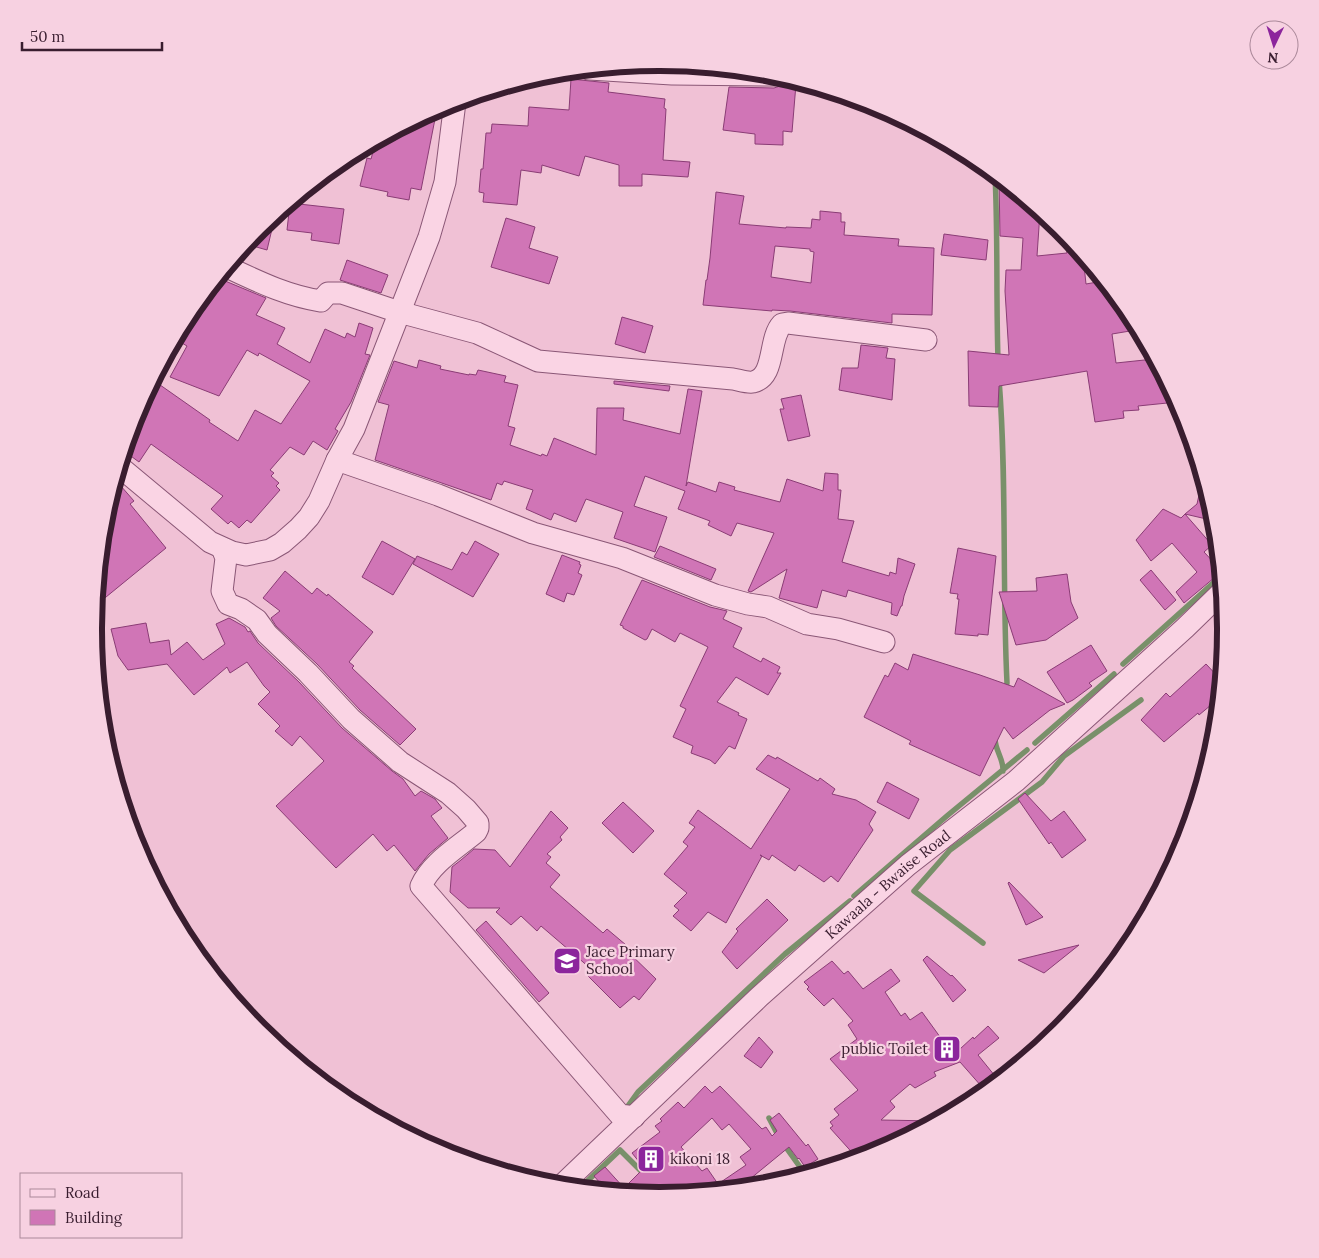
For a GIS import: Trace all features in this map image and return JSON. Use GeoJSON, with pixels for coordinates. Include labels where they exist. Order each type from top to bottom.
{"type":"FeatureCollection","features":[{"type":"Feature","properties":{"kind":"street"},"geometry":{"type":"LineString","coordinates":[[637,72],[714,74]]}},
{"type":"Feature","properties":{"kind":"street"},"geometry":{"type":"LineString","coordinates":[[125,471],[210,542],[222,548],[246,555],[259,554],[282,543],[309,517],[319,501],[337,460],[354,429],[429,237],[445,182],[454,111]]}},
{"type":"Feature","properties":{"kind":"street"},"geometry":{"type":"LineString","coordinates":[[233,270],[267,286],[301,298],[321,301],[328,293],[342,292],[399,312],[477,333],[538,361],[752,382],[762,378],[767,372],[776,333],[782,324],[788,322],[926,340]]}},
{"type":"Feature","properties":{"kind":"street"},"geometry":{"type":"LineString","coordinates":[[337,460],[438,495],[533,533],[622,558],[715,595],[768,607],[807,624],[838,629],[884,642]]}},
{"type":"Feature","properties":{"kind":"street"},"geometry":{"type":"LineString","coordinates":[[222,548],[226,558],[222,591],[228,604],[241,609],[257,620],[267,634],[351,718],[400,762],[448,792],[478,823],[476,832],[438,864],[425,878],[421,886],[620,1115],[634,1117]]}},
{"type":"Feature","properties":{"kind":"street","name":"Kawaala - Bwaise Road"},"geometry":{"type":"LineString","coordinates":[[568,1179],[759,996],[908,865],[1016,781],[1186,628],[1216,598]]}},
{"type":"Feature","properties":{"kind":"building"},"geometry":{"type":"Polygon","coordinates":[[[571,79],[609,83],[608,92],[665,99],[663,160],[690,162],[688,177],[642,174],[642,186],[619,186],[619,165],[585,156],[579,176],[542,165],[541,173],[521,170],[517,205],[483,202],[484,193],[479,192],[481,169],[483,169],[486,133],[491,133],[492,124],[528,126],[529,107],[569,110],[571,79]]]}},
{"type":"Feature","properties":{"kind":"building"},"geometry":{"type":"Polygon","coordinates":[[[780,86],[796,88],[792,132],[783,131],[783,145],[755,144],[755,134],[723,130],[729,87],[774,88],[780,86]]]}},
{"type":"Feature","properties":{"kind":"building"},"geometry":{"type":"Polygon","coordinates":[[[435,119],[421,190],[411,188],[409,200],[387,196],[388,192],[360,186],[367,158],[371,159],[373,151],[435,119]]]}},
{"type":"Feature","properties":{"kind":"building"},"geometry":{"type":"Polygon","coordinates":[[[999,187],[1039,221],[1037,256],[1067,253],[1066,248],[1084,267],[1086,284],[1096,282],[1102,289],[1130,329],[1130,331],[1112,334],[1116,363],[1148,360],[1169,403],[1138,406],[1139,410],[1123,411],[1124,418],[1095,422],[1087,371],[999,386],[998,407],[969,406],[968,351],[1009,355],[1005,291],[1006,270],[1021,270],[1023,238],[1000,236],[999,187]]]}},
{"type":"Feature","properties":{"kind":"building"},"geometry":{"type":"Polygon","coordinates":[[[716,192],[744,196],[739,224],[811,228],[812,219],[820,220],[820,211],[841,213],[841,222],[845,222],[844,235],[899,239],[898,246],[934,248],[932,315],[892,314],[892,323],[790,311],[703,305],[710,258],[716,192]],[[775,246],[771,277],[811,283],[814,252],[810,251],[810,249],[775,246]]]}},
{"type":"Feature","properties":{"kind":"building"},"geometry":{"type":"Polygon","coordinates":[[[299,204],[344,209],[339,244],[311,240],[312,233],[287,230],[289,213],[299,204]]]}},
{"type":"Feature","properties":{"kind":"building"},"geometry":{"type":"Polygon","coordinates":[[[506,218],[535,227],[529,248],[558,257],[549,284],[491,267],[506,218]]]}},
{"type":"Feature","properties":{"kind":"building"},"geometry":{"type":"Polygon","coordinates":[[[272,229],[272,229],[267,250],[254,246],[272,229]]]}},
{"type":"Feature","properties":{"kind":"building"},"geometry":{"type":"Polygon","coordinates":[[[944,234],[988,240],[986,260],[941,255],[944,234]]]}},
{"type":"Feature","properties":{"kind":"building"},"geometry":{"type":"Polygon","coordinates":[[[347,260],[388,275],[381,293],[340,280],[347,260]]]}},
{"type":"Feature","properties":{"kind":"building"},"geometry":{"type":"Polygon","coordinates":[[[224,280],[266,298],[256,315],[285,328],[277,344],[310,363],[325,329],[345,338],[347,333],[355,337],[359,323],[373,328],[365,354],[370,355],[351,402],[335,429],[338,431],[327,450],[313,441],[304,455],[290,447],[270,470],[274,473],[271,476],[279,483],[276,486],[280,490],[251,523],[247,520],[239,528],[231,521],[228,524],[211,509],[223,496],[151,444],[139,462],[130,455],[158,384],[238,441],[255,410],[281,424],[310,381],[259,353],[258,356],[247,350],[219,396],[170,377],[187,346],[181,342],[224,280]]]}},
{"type":"Feature","properties":{"kind":"building"},"geometry":{"type":"Polygon","coordinates":[[[622,317],[653,326],[645,353],[615,344],[622,317]]]}},
{"type":"Feature","properties":{"kind":"building"},"geometry":{"type":"Polygon","coordinates":[[[861,345],[888,348],[886,358],[895,359],[892,400],[839,390],[842,368],[858,368],[861,345]]]}},
{"type":"Feature","properties":{"kind":"building"},"geometry":{"type":"Polygon","coordinates":[[[419,360],[441,366],[440,369],[469,375],[476,375],[478,370],[506,376],[504,382],[518,385],[508,426],[515,428],[510,445],[541,456],[542,454],[547,456],[554,438],[596,455],[597,408],[624,408],[623,420],[680,434],[688,389],[702,391],[686,486],[688,482],[716,492],[719,482],[735,487],[734,490],[780,502],[787,479],[823,491],[825,473],[838,474],[838,490],[841,490],[838,519],[854,521],[842,562],[889,576],[890,572],[896,574],[898,558],[915,564],[897,616],[891,614],[892,603],[848,590],[846,597],[822,590],[817,608],[779,598],[787,569],[751,592],[748,591],[774,533],[737,523],[731,536],[708,525],[710,521],[678,509],[685,491],[645,476],[634,506],[667,517],[655,552],[614,538],[623,512],[586,499],[576,522],[554,513],[551,520],[526,509],[533,490],[504,481],[502,485],[497,483],[491,500],[375,460],[389,405],[378,402],[394,361],[417,368],[419,360]]]}},
{"type":"Feature","properties":{"kind":"building"},"geometry":{"type":"Polygon","coordinates":[[[614,381],[670,386],[669,391],[614,384],[614,381]]]}},
{"type":"Feature","properties":{"kind":"building"},"geometry":{"type":"Polygon","coordinates":[[[801,395],[810,436],[788,441],[780,409],[784,409],[781,399],[801,395]]]}},
{"type":"Feature","properties":{"kind":"building"},"geometry":{"type":"Polygon","coordinates":[[[121,486],[134,501],[130,504],[166,548],[103,600],[112,520],[121,486]]]}},
{"type":"Feature","properties":{"kind":"building"},"geometry":{"type":"Polygon","coordinates":[[[1200,492],[1207,519],[1185,514],[1197,504],[1200,492]]]}},
{"type":"Feature","properties":{"kind":"building"},"geometry":{"type":"Polygon","coordinates":[[[1163,509],[1181,518],[1185,514],[1210,543],[1211,546],[1204,552],[1213,561],[1214,578],[1184,603],[1176,592],[1197,572],[1172,543],[1151,561],[1136,540],[1163,509]]]}},
{"type":"Feature","properties":{"kind":"building"},"geometry":{"type":"Polygon","coordinates":[[[382,541],[415,559],[393,595],[362,577],[382,541]]]}},
{"type":"Feature","properties":{"kind":"building"},"geometry":{"type":"Polygon","coordinates":[[[475,541],[499,554],[473,597],[413,564],[417,556],[452,570],[462,552],[467,555],[475,541]]]}},
{"type":"Feature","properties":{"kind":"building"},"geometry":{"type":"Polygon","coordinates":[[[660,546],[716,569],[711,580],[654,557],[660,546]]]}},
{"type":"Feature","properties":{"kind":"building"},"geometry":{"type":"Polygon","coordinates":[[[958,548],[996,556],[988,635],[955,634],[959,599],[957,599],[958,594],[950,593],[958,548]]]}},
{"type":"Feature","properties":{"kind":"building"},"geometry":{"type":"Polygon","coordinates":[[[562,555],[580,562],[579,564],[581,565],[578,573],[582,575],[574,595],[567,593],[564,602],[546,594],[562,555]]]}},
{"type":"Feature","properties":{"kind":"building"},"geometry":{"type":"Polygon","coordinates":[[[1151,570],[1176,600],[1165,610],[1140,580],[1151,570]]]}},
{"type":"Feature","properties":{"kind":"building"},"geometry":{"type":"Polygon","coordinates":[[[285,571],[312,594],[317,588],[327,596],[328,594],[373,632],[349,662],[354,666],[352,668],[416,729],[400,745],[360,710],[317,664],[276,626],[271,618],[280,611],[263,598],[285,571]]]}},
{"type":"Feature","properties":{"kind":"building"},"geometry":{"type":"Polygon","coordinates":[[[1067,574],[1071,602],[1078,618],[1046,640],[1016,645],[999,592],[1037,591],[1036,578],[1067,574]]]}},
{"type":"Feature","properties":{"kind":"building"},"geometry":{"type":"Polygon","coordinates":[[[642,580],[710,607],[727,611],[723,619],[742,628],[733,647],[761,662],[763,658],[780,667],[777,673],[781,673],[768,695],[736,677],[717,702],[747,719],[735,749],[729,746],[715,764],[710,760],[691,753],[693,746],[673,737],[686,709],[680,706],[708,647],[680,633],[675,642],[652,629],[645,640],[620,625],[642,580]]]}},
{"type":"Feature","properties":{"kind":"building"},"geometry":{"type":"Polygon","coordinates":[[[229,618],[245,627],[248,632],[250,631],[258,643],[299,682],[342,728],[403,779],[415,796],[421,791],[435,799],[442,808],[431,816],[448,838],[429,854],[415,871],[394,845],[387,851],[373,834],[336,868],[276,806],[324,761],[300,736],[292,746],[275,731],[280,726],[258,704],[270,692],[247,662],[230,673],[227,667],[194,695],[167,664],[128,670],[118,656],[111,629],[146,623],[150,643],[169,640],[171,655],[187,642],[203,660],[225,644],[216,624],[229,618]]]}},
{"type":"Feature","properties":{"kind":"building"},"geometry":{"type":"Polygon","coordinates":[[[1091,645],[1107,671],[1089,683],[1092,686],[1067,703],[1047,672],[1091,645]]]}},
{"type":"Feature","properties":{"kind":"building"},"geometry":{"type":"Polygon","coordinates":[[[913,654],[1014,687],[1018,678],[1065,704],[1050,710],[1013,739],[1004,727],[980,776],[909,744],[911,741],[864,717],[885,675],[888,677],[895,663],[908,670],[913,654]]]}},
{"type":"Feature","properties":{"kind":"building"},"geometry":{"type":"Polygon","coordinates":[[[1206,664],[1215,674],[1211,706],[1199,715],[1198,713],[1164,742],[1141,720],[1166,693],[1170,697],[1206,664]]]}},
{"type":"Feature","properties":{"kind":"building"},"geometry":{"type":"Polygon","coordinates":[[[768,755],[776,759],[777,757],[818,781],[820,778],[835,789],[832,794],[856,800],[876,812],[869,824],[873,830],[838,882],[831,876],[824,882],[799,865],[795,871],[772,855],[769,860],[762,856],[726,923],[708,912],[691,931],[673,916],[679,910],[674,906],[687,893],[664,874],[688,846],[683,842],[695,827],[689,823],[698,810],[751,849],[790,789],[756,769],[768,755]]]}},
{"type":"Feature","properties":{"kind":"building"},"geometry":{"type":"Polygon","coordinates":[[[887,782],[919,799],[909,819],[877,802],[887,782]]]}},
{"type":"Feature","properties":{"kind":"building"},"geometry":{"type":"Polygon","coordinates":[[[1025,793],[1051,821],[1064,811],[1086,840],[1062,858],[1051,842],[1049,844],[1018,799],[1025,793]]]}},
{"type":"Feature","properties":{"kind":"building"},"geometry":{"type":"Polygon","coordinates":[[[623,802],[654,831],[633,853],[602,823],[623,802]]]}},
{"type":"Feature","properties":{"kind":"building"},"geometry":{"type":"Polygon","coordinates":[[[551,811],[568,828],[560,837],[562,840],[547,854],[551,857],[546,863],[560,875],[550,887],[603,933],[607,929],[626,945],[624,948],[656,979],[639,1000],[634,996],[620,1008],[585,973],[590,968],[541,926],[537,931],[521,916],[511,925],[496,912],[500,908],[468,908],[450,892],[452,867],[474,849],[495,850],[510,867],[551,811]]]}},
{"type":"Feature","properties":{"kind":"building"},"geometry":{"type":"Polygon","coordinates":[[[1009,882],[1043,917],[1026,925],[1009,882]]]}},
{"type":"Feature","properties":{"kind":"building"},"geometry":{"type":"Polygon","coordinates":[[[767,899],[788,920],[737,969],[722,952],[738,931],[736,929],[767,899]]]}},
{"type":"Feature","properties":{"kind":"building"},"geometry":{"type":"Polygon","coordinates":[[[486,921],[549,993],[539,1002],[476,930],[486,921]]]}},
{"type":"Feature","properties":{"kind":"building"},"geometry":{"type":"Polygon","coordinates":[[[1079,945],[1044,973],[1018,960],[1079,945]]]}},
{"type":"Feature","properties":{"kind":"building"},"geometry":{"type":"Polygon","coordinates":[[[927,956],[952,975],[966,990],[953,1002],[923,960],[927,956]]]}},
{"type":"Feature","properties":{"kind":"building"},"geometry":{"type":"Polygon","coordinates":[[[832,961],[844,974],[848,971],[863,989],[891,969],[900,981],[885,992],[901,1016],[905,1013],[910,1020],[922,1012],[943,1041],[950,1036],[960,1049],[988,1026],[999,1038],[978,1055],[994,1075],[980,1085],[960,1062],[934,1072],[936,1076],[915,1088],[910,1084],[890,1101],[895,1107],[881,1120],[922,1121],[852,1152],[830,1128],[833,1126],[830,1122],[839,1115],[834,1109],[858,1090],[830,1059],[857,1039],[848,1025],[853,1021],[833,998],[824,1006],[807,989],[809,987],[804,982],[832,961]]]}},
{"type":"Feature","properties":{"kind":"building"},"geometry":{"type":"Polygon","coordinates":[[[759,1037],[773,1052],[761,1068],[744,1056],[759,1037]]]}},
{"type":"Feature","properties":{"kind":"building"},"geometry":{"type":"Polygon","coordinates":[[[705,1086],[712,1093],[720,1086],[762,1129],[766,1127],[772,1136],[777,1131],[770,1120],[779,1113],[806,1146],[808,1144],[818,1159],[805,1167],[789,1147],[750,1179],[719,1183],[746,1165],[740,1157],[751,1149],[729,1124],[722,1130],[712,1118],[681,1147],[702,1171],[707,1168],[718,1184],[660,1187],[626,1186],[644,1168],[632,1153],[660,1132],[655,1126],[662,1121],[660,1119],[678,1102],[684,1108],[705,1086]]]}},
{"type":"Feature","properties":{"kind":"building"},"geometry":{"type":"Polygon","coordinates":[[[605,1167],[622,1186],[600,1183],[594,1176],[605,1167]]]}},
{"type":"Feature","properties":{"kind":"waterway"},"geometry":{"type":"LineString","coordinates":[[995,184],[998,360]]}},
{"type":"Feature","properties":{"kind":"waterway"},"geometry":{"type":"LineString","coordinates":[[999,379],[1004,493],[1007,683],[1005,692]]}},
{"type":"Feature","properties":{"kind":"waterway"},"geometry":{"type":"LineString","coordinates":[[1123,664],[1215,582]]}},
{"type":"Feature","properties":{"kind":"waterway"},"geometry":{"type":"LineString","coordinates":[[1035,743],[1114,674]]}},
{"type":"Feature","properties":{"kind":"waterway"},"geometry":{"type":"LineString","coordinates":[[983,943],[914,891],[950,850],[1042,782],[1064,756],[1141,700]]}},
{"type":"Feature","properties":{"kind":"waterway"},"geometry":{"type":"LineString","coordinates":[[995,737],[1003,771]]}},
{"type":"Feature","properties":{"kind":"waterway"},"geometry":{"type":"LineString","coordinates":[[854,896],[1027,750]]}},
{"type":"Feature","properties":{"kind":"waterway"},"geometry":{"type":"LineString","coordinates":[[625,1110],[638,1092],[785,954],[850,901]]}},
{"type":"Feature","properties":{"kind":"waterway"},"geometry":{"type":"LineString","coordinates":[[769,1118],[780,1139],[801,1169]]}},
{"type":"Feature","properties":{"kind":"waterway"},"geometry":{"type":"LineString","coordinates":[[586,1182],[620,1150],[645,1175]]}},
{"type":"Feature","properties":{"kind":"place","name":"Jace Primary School"},"geometry":{"type":"Point","coordinates":[567,961]}},
{"type":"Feature","properties":{"kind":"place","name":"public Toilet"},"geometry":{"type":"Point","coordinates":[947,1049]}},
{"type":"Feature","properties":{"kind":"place","name":"kikoni 18"},"geometry":{"type":"Point","coordinates":[651,1159]}}]}
